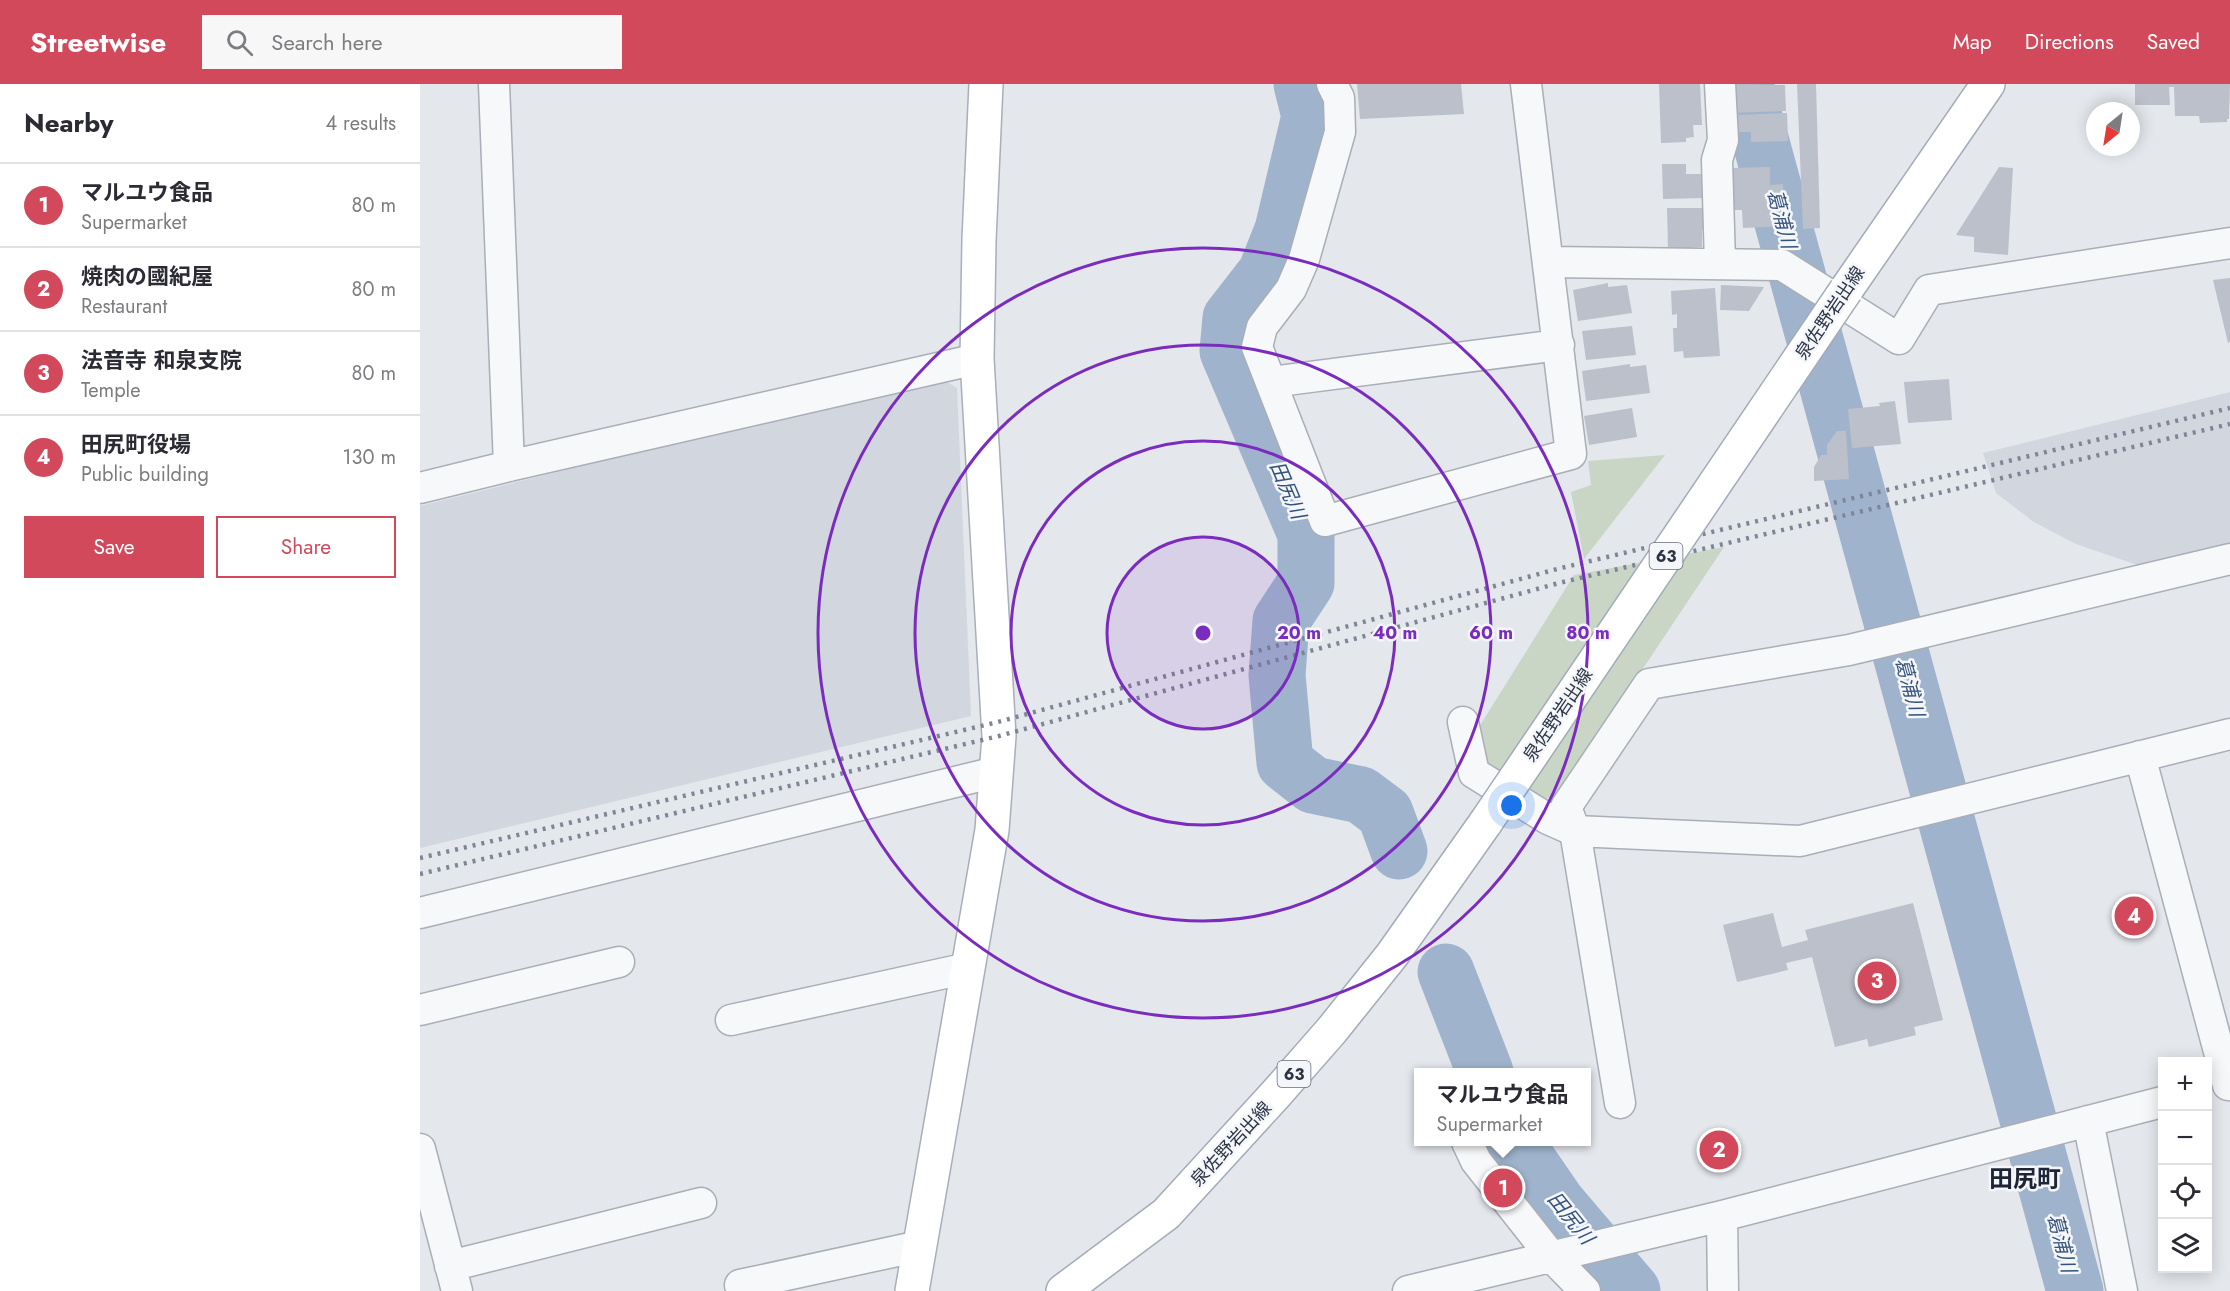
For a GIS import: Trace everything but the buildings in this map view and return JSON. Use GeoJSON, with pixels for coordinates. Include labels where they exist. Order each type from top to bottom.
{"type":"FeatureCollection","features":[{"type":"Feature","properties":{"kind":"main road"},"geometry":{"type":"LineString","coordinates":[[912,1291],[992,830],[996,772],[998,722],[977,359],[979,240],[986,84]]}},
{"type":"Feature","properties":{"kind":"main road","name":"泉佐野岩出線"},"geometry":{"type":"LineString","coordinates":[[1063,1291],[1166,1214],[1332,1030],[1392,955],[1486,822],[1988,84]]}},
{"type":"Feature","properties":{"kind":"street"},"geometry":{"type":"LineString","coordinates":[[494,84],[509,466]]}},
{"type":"Feature","properties":{"kind":"street"},"geometry":{"type":"LineString","coordinates":[[1332,84],[1339,98],[1340,132],[1304,259],[1291,289],[1262,327],[1257,346],[1325,522],[1571,453],[1526,84]]}},
{"type":"Feature","properties":{"kind":"street"},"geometry":{"type":"LineString","coordinates":[[1720,84],[1723,140],[1717,160],[1720,264]]}},
{"type":"Feature","properties":{"kind":"street"},"geometry":{"type":"LineString","coordinates":[[1549,262],[1782,265],[1899,339],[1929,290],[2230,243]]}},
{"type":"Feature","properties":{"kind":"street"},"geometry":{"type":"LineString","coordinates":[[1271,382],[1559,345]]}},
{"type":"Feature","properties":{"kind":"street"},"geometry":{"type":"LineString","coordinates":[[420,488],[977,359]]}},
{"type":"Feature","properties":{"kind":"street"},"geometry":{"type":"LineString","coordinates":[[1620,1103],[1575,831],[1566,807],[1649,684],[1849,650],[2230,559]]}},
{"type":"Feature","properties":{"kind":"street"},"geometry":{"type":"LineString","coordinates":[[1463,722],[1474,774],[1548,819],[1575,831],[1800,841],[2230,734]]}},
{"type":"Feature","properties":{"kind":"street"},"geometry":{"type":"LineString","coordinates":[[2140,756],[2222,1086]]}},
{"type":"Feature","properties":{"kind":"street"},"geometry":{"type":"LineString","coordinates":[[420,913],[996,772]]}},
{"type":"Feature","properties":{"kind":"street"},"geometry":{"type":"LineString","coordinates":[[420,1010],[619,962]]}},
{"type":"Feature","properties":{"kind":"street"},"geometry":{"type":"LineString","coordinates":[[731,1020],[968,968]]}},
{"type":"Feature","properties":{"kind":"street"},"geometry":{"type":"LineString","coordinates":[[1408,1291],[1722,1216],[2158,1103]]}},
{"type":"Feature","properties":{"kind":"street"},"geometry":{"type":"LineString","coordinates":[[2088,1121],[2122,1291]]}},
{"type":"Feature","properties":{"kind":"street"},"geometry":{"type":"LineString","coordinates":[[1469,1146],[1476,1161],[1551,1256],[1585,1291]]}},
{"type":"Feature","properties":{"kind":"street"},"geometry":{"type":"LineString","coordinates":[[420,1149],[454,1279],[701,1203]]}},
{"type":"Feature","properties":{"kind":"street"},"geometry":{"type":"LineString","coordinates":[[1722,1216],[1723,1291]]}},
{"type":"Feature","properties":{"kind":"street"},"geometry":{"type":"LineString","coordinates":[[740,1285],[920,1246]]}},
{"type":"Feature","properties":{"kind":"shaded area"},"geometry":{"type":"Polygon","coordinates":[[[939,377],[957,388],[971,716],[420,848],[420,506],[939,377]]]}},
{"type":"Feature","properties":{"kind":"shaded area"},"geometry":{"type":"Polygon","coordinates":[[[2230,392],[2230,543],[2140,566],[2076,544],[2034,522],[1996,493],[1983,453],[2230,392]]]}},
{"type":"Feature","properties":{"kind":"green space"},"geometry":{"type":"Polygon","coordinates":[[[1665,455],[1584,559],[1571,492],[1591,485],[1588,461],[1665,455]]]}},
{"type":"Feature","properties":{"kind":"green space"},"geometry":{"type":"Polygon","coordinates":[[[1724,547],[1558,796],[1524,804],[1478,775],[1474,735],[1574,575],[1724,547]]]}},
{"type":"Feature","properties":{"kind":"waterway","name":"田尻川"},"geometry":{"type":"LineString","coordinates":[[1302,84],[1310,116],[1283,230],[1266,273],[1231,318],[1228,351],[1306,534],[1306,583],[1281,621],[1277,675],[1285,763],[1313,785],[1361,795],[1385,813],[1399,851]]}},
{"type":"Feature","properties":{"kind":"waterway","name":"葛浦川"},"geometry":{"type":"LineString","coordinates":[[1745,84],[2075,1291]]}},
{"type":"Feature","properties":{"kind":"waterway","name":"田尻川"},"geometry":{"type":"LineString","coordinates":[[1446,972],[1483,1068]]}},
{"type":"Feature","properties":{"kind":"waterway","name":"田尻川"},"geometry":{"type":"LineString","coordinates":[[1518,1146],[1557,1203],[1632,1291]]}},
{"type":"Feature","properties":{"kind":"railway"},"geometry":{"type":"LineString","coordinates":[[420,858],[998,722],[1557,569],[2230,408]]}},
{"type":"Feature","properties":{"kind":"railway"},"geometry":{"type":"LineString","coordinates":[[420,874],[999,736],[1559,583],[2230,424]]}},
{"type":"Feature","properties":{"kind":"place","name":"田尻町役場"},"geometry":{"type":"Point","coordinates":[2134,916]}},
{"type":"Feature","properties":{"kind":"place","name":"法音寺 和泉支院"},"geometry":{"type":"Point","coordinates":[1877,981]}},
{"type":"Feature","properties":{"kind":"place","name":"焼肉の國紀屋"},"geometry":{"type":"Point","coordinates":[1719,1150]}},
{"type":"Feature","properties":{"kind":"place","name":"マルユウ食品"},"geometry":{"type":"Point","coordinates":[1503,1188]}},
{"type":"Feature","properties":{"kind":"district","name":"田尻町"},"geometry":{"type":"Point","coordinates":[2025,1179]}}]}
